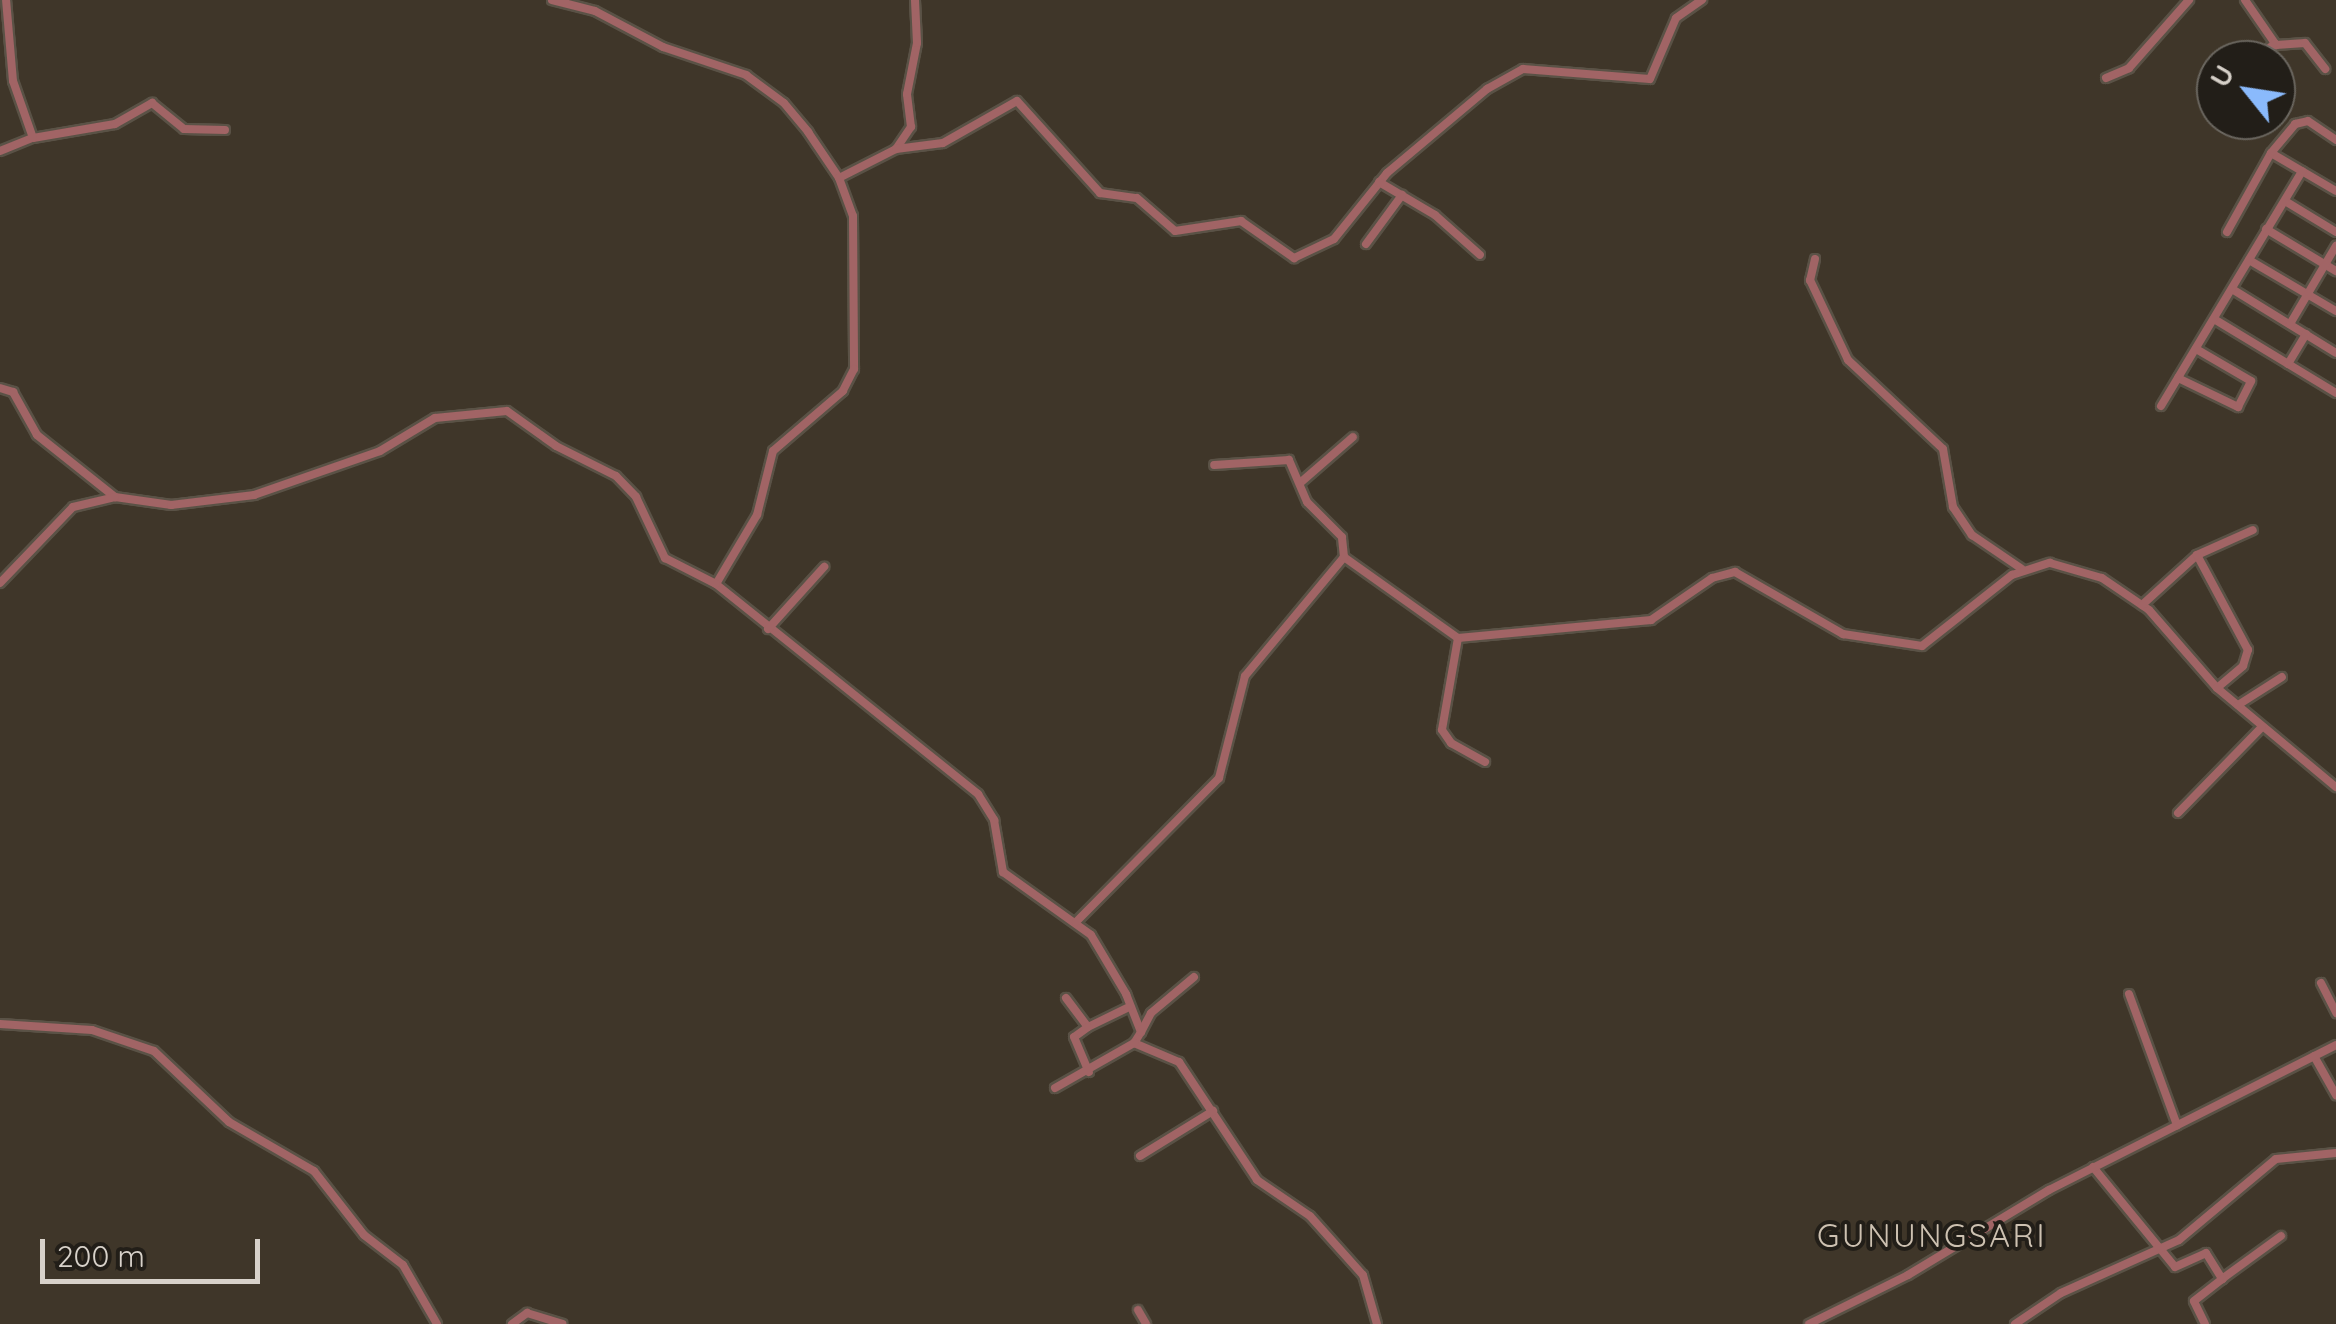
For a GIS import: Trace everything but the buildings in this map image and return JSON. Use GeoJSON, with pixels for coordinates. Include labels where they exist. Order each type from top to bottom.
{"type":"FeatureCollection","features":[{"type":"Feature","properties":{"kind":"street"},"geometry":{"type":"LineString","coordinates":[[6,0],[13,81],[33,138]]}},
{"type":"Feature","properties":{"kind":"street"},"geometry":{"type":"LineString","coordinates":[[552,0],[595,11],[663,47],[740,72],[787,106],[839,178],[853,216],[857,269],[854,370],[843,391],[773,451],[757,514],[716,584]]}},
{"type":"Feature","properties":{"kind":"street"},"geometry":{"type":"LineString","coordinates":[[896,149],[911,127],[906,94],[918,43],[916,0]]}},
{"type":"Feature","properties":{"kind":"street"},"geometry":{"type":"LineString","coordinates":[[839,178],[896,149],[943,143],[1017,101],[1100,193],[1140,200],[1175,230],[1242,221],[1294,258],[1334,238],[1379,182],[1468,102],[1522,69],[1650,79],[1673,24],[1702,0]]}},
{"type":"Feature","properties":{"kind":"street"},"geometry":{"type":"LineString","coordinates":[[2106,78],[2128,68],[2190,0]]}},
{"type":"Feature","properties":{"kind":"street"},"geometry":{"type":"LineString","coordinates":[[2245,0],[2273,40]]}},
{"type":"Feature","properties":{"kind":"street"},"geometry":{"type":"LineString","coordinates":[[2296,45],[2304,43],[2325,69]]}},
{"type":"Feature","properties":{"kind":"street"},"geometry":{"type":"LineString","coordinates":[[0,151],[33,138],[110,126],[149,103],[184,129],[225,130]]}},
{"type":"Feature","properties":{"kind":"street"},"geometry":{"type":"LineString","coordinates":[[2227,232],[2270,153],[2302,121],[2336,140]]}},
{"type":"Feature","properties":{"kind":"street"},"geometry":{"type":"LineString","coordinates":[[2270,153],[2336,191]]}},
{"type":"Feature","properties":{"kind":"street"},"geometry":{"type":"LineString","coordinates":[[2161,406],[2302,172]]}},
{"type":"Feature","properties":{"kind":"street"},"geometry":{"type":"LineString","coordinates":[[1379,182],[1480,255]]}},
{"type":"Feature","properties":{"kind":"street"},"geometry":{"type":"LineString","coordinates":[[1366,244],[1402,196]]}},
{"type":"Feature","properties":{"kind":"street"},"geometry":{"type":"LineString","coordinates":[[2285,201],[2336,232]]}},
{"type":"Feature","properties":{"kind":"street"},"geometry":{"type":"LineString","coordinates":[[2266,229],[2336,271]]}},
{"type":"Feature","properties":{"kind":"street"},"geometry":{"type":"LineString","coordinates":[[2290,324],[2336,246]]}},
{"type":"Feature","properties":{"kind":"street"},"geometry":{"type":"LineString","coordinates":[[1816,260],[1810,280],[1848,360],[1944,448],[1953,507],[1972,535],[2022,569]]}},
{"type":"Feature","properties":{"kind":"street"},"geometry":{"type":"LineString","coordinates":[[2249,260],[2336,311]]}},
{"type":"Feature","properties":{"kind":"street"},"geometry":{"type":"LineString","coordinates":[[2232,289],[2336,352]]}},
{"type":"Feature","properties":{"kind":"street"},"geometry":{"type":"LineString","coordinates":[[2214,319],[2336,393]]}},
{"type":"Feature","properties":{"kind":"street"},"geometry":{"type":"LineString","coordinates":[[2288,364],[2306,334]]}},
{"type":"Feature","properties":{"kind":"street"},"geometry":{"type":"LineString","coordinates":[[2178,378],[2238,407],[2251,381],[2196,349]]}},
{"type":"Feature","properties":{"kind":"street"},"geometry":{"type":"LineString","coordinates":[[0,388],[13,392],[37,435],[115,497]]}},
{"type":"Feature","properties":{"kind":"street"},"geometry":{"type":"LineString","coordinates":[[0,584],[74,507],[115,497],[171,506],[235,500],[356,461],[435,418],[501,410],[616,476],[636,497],[665,558],[716,584],[768,629],[826,667],[978,794],[994,820],[1004,872],[1091,935],[1141,1032]]}},
{"type":"Feature","properties":{"kind":"street"},"geometry":{"type":"LineString","coordinates":[[1300,483],[1354,437]]}},
{"type":"Feature","properties":{"kind":"street"},"geometry":{"type":"LineString","coordinates":[[1076,922],[1219,778],[1245,676],[1344,557],[1342,537],[1311,508],[1295,467],[1282,458],[1214,465]]}},
{"type":"Feature","properties":{"kind":"street"},"geometry":{"type":"LineString","coordinates":[[2142,604],[2198,556],[2253,530]]}},
{"type":"Feature","properties":{"kind":"street"},"geometry":{"type":"LineString","coordinates":[[2198,556],[2248,650],[2242,666],[2218,688]]}},
{"type":"Feature","properties":{"kind":"street"},"geometry":{"type":"LineString","coordinates":[[1344,557],[1458,638],[1650,620],[1712,578],[1735,572],[1843,634],[1927,646],[2022,569],[2050,563],[2082,572],[2142,604],[2218,688],[2336,787]]}},
{"type":"Feature","properties":{"kind":"street"},"geometry":{"type":"LineString","coordinates":[[768,629],[824,568]]}},
{"type":"Feature","properties":{"kind":"street"},"geometry":{"type":"LineString","coordinates":[[1458,638],[1442,730],[1451,744],[1484,762]]}},
{"type":"Feature","properties":{"kind":"street"},"geometry":{"type":"LineString","coordinates":[[2238,705],[2282,677]]}},
{"type":"Feature","properties":{"kind":"street"},"geometry":{"type":"LineString","coordinates":[[2178,813],[2262,727]]}},
{"type":"Feature","properties":{"kind":"street"},"geometry":{"type":"LineString","coordinates":[[1054,1088],[1089,1072],[1134,1043],[1151,1013],[1194,978]]}},
{"type":"Feature","properties":{"kind":"street"},"geometry":{"type":"LineString","coordinates":[[2321,982],[2336,1013]]}},
{"type":"Feature","properties":{"kind":"street"},"geometry":{"type":"LineString","coordinates":[[2129,994],[2177,1125]]}},
{"type":"Feature","properties":{"kind":"street"},"geometry":{"type":"LineString","coordinates":[[1066,998],[1088,1027]]}},
{"type":"Feature","properties":{"kind":"street"},"geometry":{"type":"LineString","coordinates":[[1089,1072],[1074,1037],[1129,1007]]}},
{"type":"Feature","properties":{"kind":"street"},"geometry":{"type":"LineString","coordinates":[[0,1024],[92,1030],[154,1051],[228,1122],[314,1172],[364,1235],[403,1266],[437,1324]]}},
{"type":"Feature","properties":{"kind":"street"},"geometry":{"type":"LineString","coordinates":[[1134,1043],[1180,1062],[1257,1180],[1310,1216],[1363,1275],[1377,1324]]}},
{"type":"Feature","properties":{"kind":"street"},"geometry":{"type":"LineString","coordinates":[[1809,1324],[2094,1167],[2336,1045]]}},
{"type":"Feature","properties":{"kind":"street"},"geometry":{"type":"LineString","coordinates":[[2314,1056],[2336,1095]]}},
{"type":"Feature","properties":{"kind":"street"},"geometry":{"type":"LineString","coordinates":[[1140,1156],[1213,1111]]}},
{"type":"Feature","properties":{"kind":"street"},"geometry":{"type":"LineString","coordinates":[[2015,1324],[2061,1293],[2196,1229],[2276,1159],[2336,1153]]}},
{"type":"Feature","properties":{"kind":"street"},"geometry":{"type":"LineString","coordinates":[[2094,1167],[2178,1268],[2206,1253],[2222,1279]]}},
{"type":"Feature","properties":{"kind":"street"},"geometry":{"type":"LineString","coordinates":[[2205,1324],[2194,1301],[2281,1236]]}},
{"type":"Feature","properties":{"kind":"street"},"geometry":{"type":"LineString","coordinates":[[1138,1310],[1146,1324]]}},
{"type":"Feature","properties":{"kind":"street"},"geometry":{"type":"LineString","coordinates":[[512,1324],[527,1312],[562,1324]]}},
{"type":"Feature","properties":{"kind":"district","name":"GUNUNGSARI"},"geometry":{"type":"Point","coordinates":[1932,1235]}}]}
